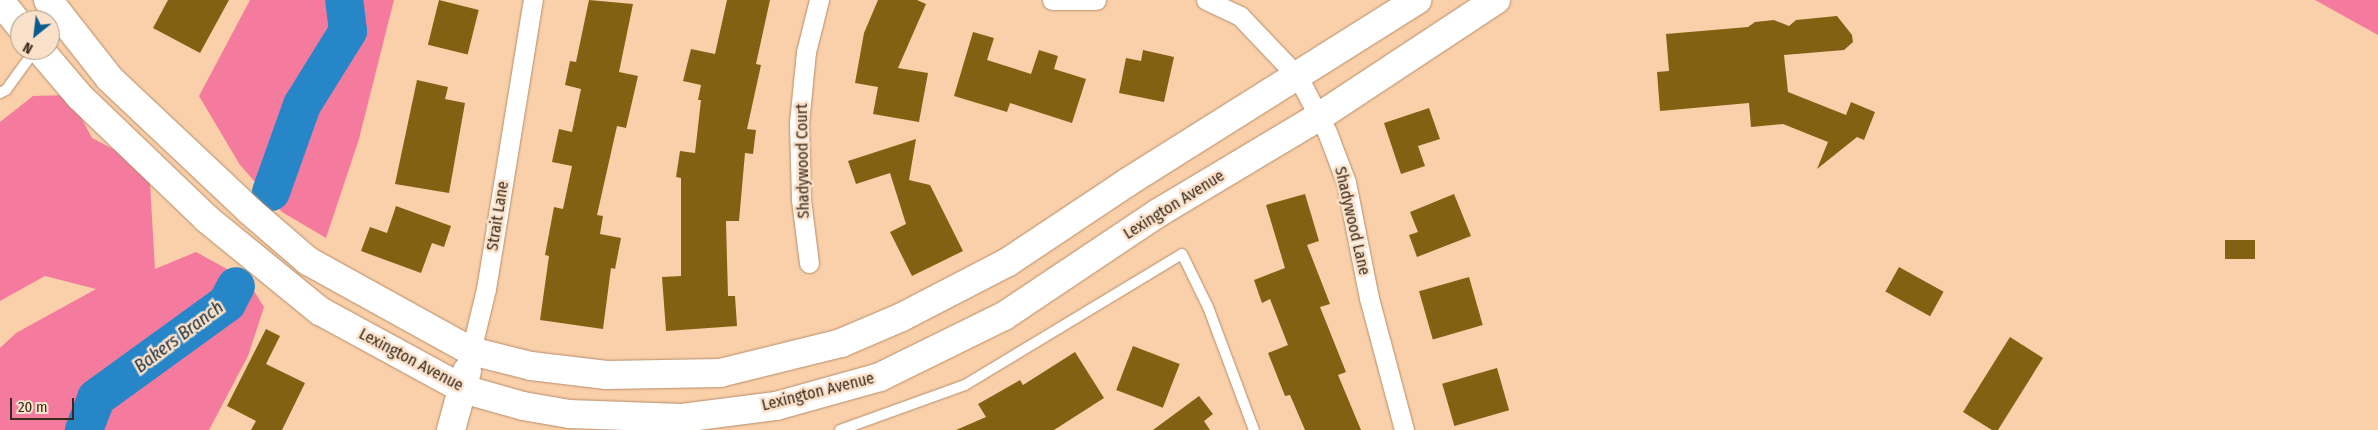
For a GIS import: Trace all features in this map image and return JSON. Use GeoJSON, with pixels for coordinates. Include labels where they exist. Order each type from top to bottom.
{"type":"FeatureCollection","features":[{"type":"Feature","properties":{"kind":"street"},"geometry":{"type":"LineString","coordinates":[[0,0],[10,13]]}},
{"type":"Feature","properties":{"kind":"street","name":"Strait Lane"},"geometry":{"type":"LineString","coordinates":[[451,430],[463,389],[486,289],[533,0]]}},
{"type":"Feature","properties":{"kind":"street","name":"Shadywood Court"},"geometry":{"type":"LineString","coordinates":[[809,263],[801,200],[799,123],[806,52],[819,0]]}},
{"type":"Feature","properties":{"kind":"street"},"geometry":{"type":"LineString","coordinates":[[1052,0],[1096,0]]}},
{"type":"Feature","properties":{"kind":"street","name":"Shadywood Lane"},"geometry":{"type":"LineString","coordinates":[[1206,0],[1240,16],[1298,77],[1320,116],[1346,182],[1369,298],[1404,430]]}},
{"type":"Feature","properties":{"kind":"street"},"geometry":{"type":"LineString","coordinates":[[60,25],[110,79],[250,211],[308,261],[472,351],[531,366],[615,375],[720,373],[841,343],[902,316],[1008,262],[1128,182],[1298,77],[1417,0]]}},
{"type":"Feature","properties":{"kind":"street","name":"Lexington Avenue"},"geometry":{"type":"LineString","coordinates":[[49,60],[80,97],[207,219],[320,311],[463,389],[523,406],[569,414],[682,418],[776,406],[880,377],[1004,316],[1158,213],[1320,116],[1496,0]]}},
{"type":"Feature","properties":{"kind":"lane"},"geometry":{"type":"LineString","coordinates":[[0,93],[6,90],[28,60]]}},
{"type":"Feature","properties":{"kind":"lane"},"geometry":{"type":"LineString","coordinates":[[840,430],[965,384],[1182,254],[1208,307],[1254,430]]}},
{"type":"Feature","properties":{"kind":"shaded area"},"geometry":{"type":"Polygon","coordinates":[[[250,0],[394,0],[359,139],[326,238],[282,212],[240,165],[199,96],[250,0]]]}},
{"type":"Feature","properties":{"kind":"shaded area"},"geometry":{"type":"Polygon","coordinates":[[[2315,0],[2378,0],[2378,35],[2315,0]]]}},
{"type":"Feature","properties":{"kind":"shaded area"},"geometry":{"type":"Polygon","coordinates":[[[69,95],[92,138],[132,159],[150,183],[155,269],[196,252],[247,280],[264,307],[248,356],[209,430],[0,430],[0,348],[16,333],[96,289],[45,276],[0,301],[0,122],[33,96],[69,95]]]}},
{"type":"Feature","properties":{"kind":"building"},"geometry":{"type":"Polygon","coordinates":[[[168,0],[229,0],[200,53],[153,28],[168,0]]]}},
{"type":"Feature","properties":{"kind":"building"},"geometry":{"type":"Polygon","coordinates":[[[439,0],[479,10],[468,55],[428,45],[439,0]]]}},
{"type":"Feature","properties":{"kind":"building"},"geometry":{"type":"Polygon","coordinates":[[[589,0],[633,4],[619,72],[638,76],[626,128],[617,126],[597,215],[603,216],[600,234],[621,238],[615,269],[611,268],[603,329],[540,320],[549,256],[545,255],[554,207],[563,209],[572,166],[552,162],[559,129],[572,132],[581,89],[565,85],[570,61],[576,62],[589,0]]]}},
{"type":"Feature","properties":{"kind":"building"},"geometry":{"type":"Polygon","coordinates":[[[727,0],[770,0],[756,64],[761,65],[747,129],[756,130],[753,154],[745,153],[739,221],[726,221],[728,296],[735,296],[737,326],[666,331],[662,277],[681,276],[681,178],[676,177],[680,151],[695,153],[701,100],[698,100],[701,85],[683,81],[691,49],[715,54],[727,0]]]}},
{"type":"Feature","properties":{"kind":"building"},"geometry":{"type":"Polygon","coordinates":[[[878,0],[917,0],[926,4],[898,68],[928,73],[919,122],[873,114],[878,87],[855,83],[864,33],[878,0]]]}},
{"type":"Feature","properties":{"kind":"building"},"geometry":{"type":"Polygon","coordinates":[[[1837,16],[1852,35],[1853,42],[1844,50],[1784,55],[1788,92],[1846,115],[1851,102],[1875,112],[1864,140],[1857,137],[1817,169],[1828,142],[1783,124],[1751,127],[1749,103],[1660,111],[1657,72],[1669,71],[1666,34],[1748,27],[1755,22],[1774,20],[1789,26],[1796,20],[1837,16]]]}},
{"type":"Feature","properties":{"kind":"building"},"geometry":{"type":"Polygon","coordinates":[[[973,32],[994,38],[987,60],[1031,74],[1039,50],[1058,56],[1054,69],[1086,79],[1072,123],[1010,103],[1007,112],[954,96],[973,32]]]}},
{"type":"Feature","properties":{"kind":"building"},"geometry":{"type":"Polygon","coordinates":[[[1143,50],[1174,57],[1164,102],[1119,93],[1126,58],[1141,61],[1143,50]]]}},
{"type":"Feature","properties":{"kind":"building"},"geometry":{"type":"Polygon","coordinates":[[[417,80],[448,87],[445,99],[465,103],[449,193],[395,184],[417,80]]]}},
{"type":"Feature","properties":{"kind":"building"},"geometry":{"type":"Polygon","coordinates":[[[1429,108],[1440,139],[1418,146],[1425,166],[1401,174],[1384,123],[1429,108]]]}},
{"type":"Feature","properties":{"kind":"building"},"geometry":{"type":"Polygon","coordinates":[[[916,139],[909,180],[930,185],[963,251],[912,276],[890,232],[906,224],[890,173],[856,184],[848,161],[916,139]]]}},
{"type":"Feature","properties":{"kind":"building"},"geometry":{"type":"Polygon","coordinates":[[[1305,194],[1319,241],[1307,245],[1330,304],[1320,307],[1346,372],[1338,375],[1361,430],[1305,430],[1290,395],[1285,396],[1268,353],[1288,345],[1270,299],[1262,303],[1254,280],[1285,268],[1266,205],[1305,194]]]}},
{"type":"Feature","properties":{"kind":"building"},"geometry":{"type":"Polygon","coordinates":[[[1454,194],[1471,236],[1417,257],[1409,235],[1418,232],[1410,212],[1454,194]]]}},
{"type":"Feature","properties":{"kind":"building"},"geometry":{"type":"Polygon","coordinates":[[[396,206],[451,226],[444,247],[432,243],[421,273],[361,251],[370,227],[387,233],[396,206]]]}},
{"type":"Feature","properties":{"kind":"building"},"geometry":{"type":"Polygon","coordinates":[[[2225,240],[2255,240],[2255,259],[2225,259],[2225,240]]]}},
{"type":"Feature","properties":{"kind":"building"},"geometry":{"type":"Polygon","coordinates":[[[1899,267],[1944,292],[1930,316],[1885,291],[1899,267]]]}},
{"type":"Feature","properties":{"kind":"building"},"geometry":{"type":"Polygon","coordinates":[[[1469,277],[1483,325],[1433,339],[1419,291],[1469,277]]]}},
{"type":"Feature","properties":{"kind":"building"},"geometry":{"type":"Polygon","coordinates":[[[266,329],[280,336],[266,364],[305,383],[282,430],[251,430],[256,421],[227,406],[266,329]]]}},
{"type":"Feature","properties":{"kind":"building"},"geometry":{"type":"Polygon","coordinates":[[[2010,337],[2043,358],[1998,430],[1992,430],[1963,412],[2010,337]]]}},
{"type":"Feature","properties":{"kind":"building"},"geometry":{"type":"Polygon","coordinates":[[[1133,346],[1180,364],[1163,408],[1116,390],[1133,346]]]}},
{"type":"Feature","properties":{"kind":"building"},"geometry":{"type":"Polygon","coordinates":[[[1075,352],[1104,398],[1054,430],[956,430],[986,417],[978,404],[1020,380],[1023,385],[1075,352]]]}},
{"type":"Feature","properties":{"kind":"building"},"geometry":{"type":"Polygon","coordinates":[[[1497,368],[1509,410],[1454,426],[1442,384],[1497,368]]]}},
{"type":"Feature","properties":{"kind":"building"},"geometry":{"type":"Polygon","coordinates":[[[1199,396],[1213,414],[1204,421],[1210,430],[1153,430],[1199,396]]]}},
{"type":"Feature","properties":{"kind":"waterway","name":"Bakers Branch"},"geometry":{"type":"LineString","coordinates":[[271,192],[302,105],[348,31],[344,0]]}},
{"type":"Feature","properties":{"kind":"waterway","name":"Bakers Branch"},"geometry":{"type":"LineString","coordinates":[[84,430],[96,398],[227,303],[236,286]]}}]}
